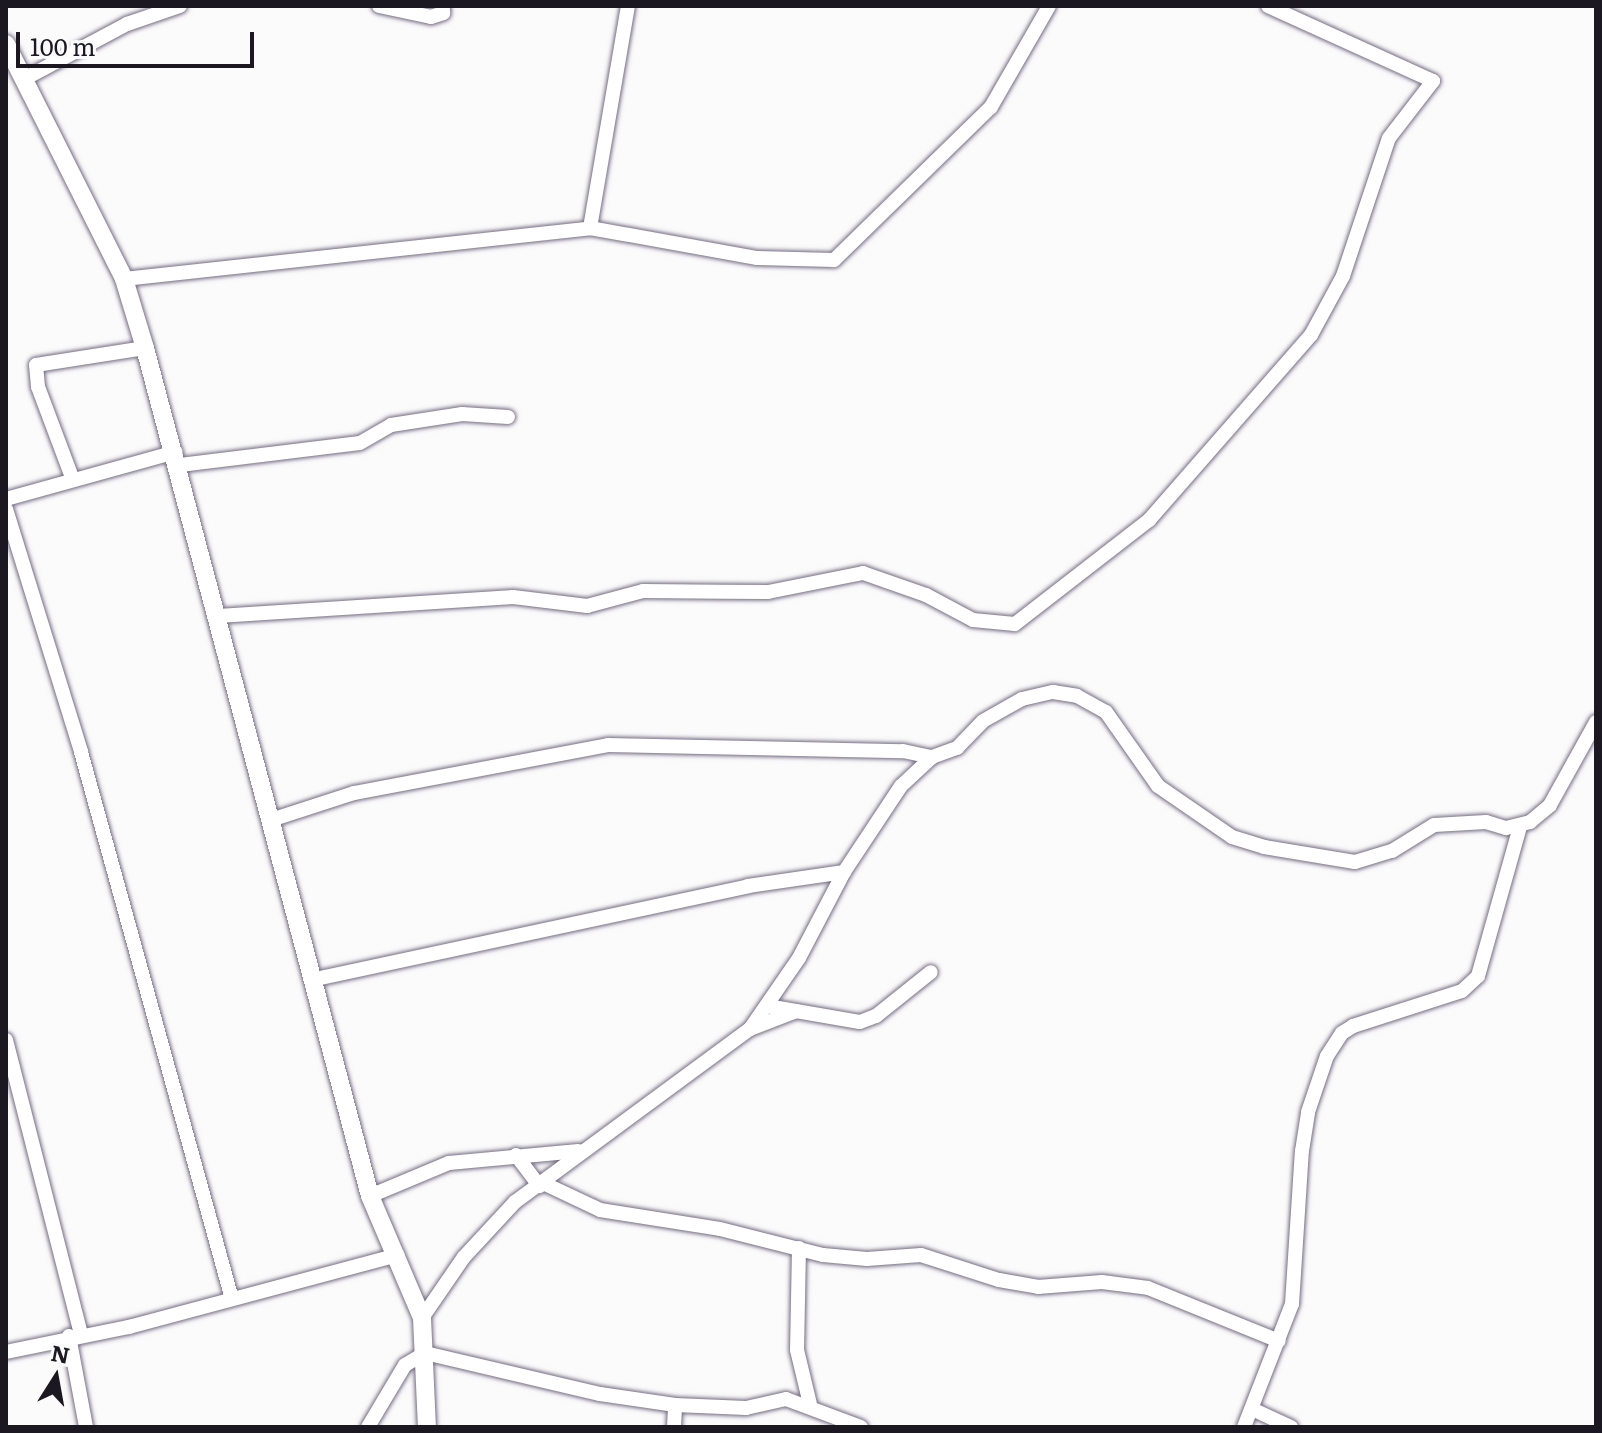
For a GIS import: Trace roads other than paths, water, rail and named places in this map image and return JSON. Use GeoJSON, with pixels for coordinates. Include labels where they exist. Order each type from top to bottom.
{"type":"FeatureCollection","features":[{"type":"Feature","properties":{"kind":"street"},"geometry":{"type":"LineString","coordinates":[[24,79],[127,24],[180,6]]}},
{"type":"Feature","properties":{"kind":"street"},"geometry":{"type":"LineString","coordinates":[[379,6],[431,17],[443,13],[443,6]]}},
{"type":"Feature","properties":{"kind":"street"},"geometry":{"type":"LineString","coordinates":[[590,228],[628,6]]}},
{"type":"Feature","properties":{"kind":"street"},"geometry":{"type":"LineString","coordinates":[[124,279],[590,228],[757,258],[834,260],[991,107],[1049,6]]}},
{"type":"Feature","properties":{"kind":"street"},"geometry":{"type":"LineString","coordinates":[[218,616],[513,597],[587,606],[643,591],[768,592],[863,573],[926,595],[965,618],[990,625],[1015,624],[1149,520],[1311,335],[1343,276],[1389,138],[1433,81],[1268,6]]}},
{"type":"Feature","properties":{"kind":"street"},"geometry":{"type":"LineString","coordinates":[[6,44],[124,279],[178,459],[316,979],[370,1196],[422,1318],[427,1427]]}},
{"type":"Feature","properties":{"kind":"street"},"geometry":{"type":"LineString","coordinates":[[73,480],[38,387],[36,365],[145,348]]}},
{"type":"Feature","properties":{"kind":"street"},"geometry":{"type":"LineString","coordinates":[[6,499],[73,480],[178,459],[360,443],[391,425],[462,414],[508,417]]}},
{"type":"Feature","properties":{"kind":"street"},"geometry":{"type":"LineString","coordinates":[[6,509],[81,752],[232,1299]]}},
{"type":"Feature","properties":{"kind":"street"},"geometry":{"type":"LineString","coordinates":[[750,1029],[767,1006],[844,872],[901,786],[932,757],[957,748],[998,711],[1053,692],[1077,696],[1106,712],[1170,797],[1248,843],[1355,862],[1392,851],[1434,825],[1520,827],[1550,805],[1596,722]]}},
{"type":"Feature","properties":{"kind":"street"},"geometry":{"type":"LineString","coordinates":[[274,819],[354,793],[608,745],[903,751],[932,757]]}},
{"type":"Feature","properties":{"kind":"street"},"geometry":{"type":"LineString","coordinates":[[1244,1427],[1292,1304],[1308,1112],[1331,1048],[1353,1026],[1462,991],[1478,976],[1520,827]]}},
{"type":"Feature","properties":{"kind":"street"},"geometry":{"type":"LineString","coordinates":[[316,979],[748,886],[844,872]]}},
{"type":"Feature","properties":{"kind":"street"},"geometry":{"type":"LineString","coordinates":[[767,1006],[860,1022],[876,1016],[931,972]]}},
{"type":"Feature","properties":{"kind":"street"},"geometry":{"type":"LineString","coordinates":[[422,1318],[487,1228],[582,1150],[750,1029],[798,1011]]}},
{"type":"Feature","properties":{"kind":"street"},"geometry":{"type":"LineString","coordinates":[[6,1040],[75,1335],[86,1427]]}},
{"type":"Feature","properties":{"kind":"street"},"geometry":{"type":"LineString","coordinates":[[370,1196],[449,1163],[582,1150]]}},
{"type":"Feature","properties":{"kind":"street"},"geometry":{"type":"LineString","coordinates":[[516,1155],[541,1184],[610,1213],[720,1229],[853,1259],[921,1255],[1038,1287],[1102,1282],[1148,1288],[1279,1341]]}},
{"type":"Feature","properties":{"kind":"street"},"geometry":{"type":"LineString","coordinates":[[799,1248],[799,1374],[810,1404]]}},
{"type":"Feature","properties":{"kind":"street"},"geometry":{"type":"LineString","coordinates":[[6,1352],[232,1299],[397,1255]]}},
{"type":"Feature","properties":{"kind":"street"},"geometry":{"type":"LineString","coordinates":[[368,1427],[405,1365],[425,1353],[600,1394],[675,1405],[746,1408],[786,1399],[810,1404],[829,1419],[861,1427]]}},
{"type":"Feature","properties":{"kind":"street"},"geometry":{"type":"LineString","coordinates":[[786,1399],[799,1374]]}},
{"type":"Feature","properties":{"kind":"street"},"geometry":{"type":"LineString","coordinates":[[674,1427],[675,1405]]}},
{"type":"Feature","properties":{"kind":"street"},"geometry":{"type":"LineString","coordinates":[[1252,1409],[1291,1427]]}}]}
